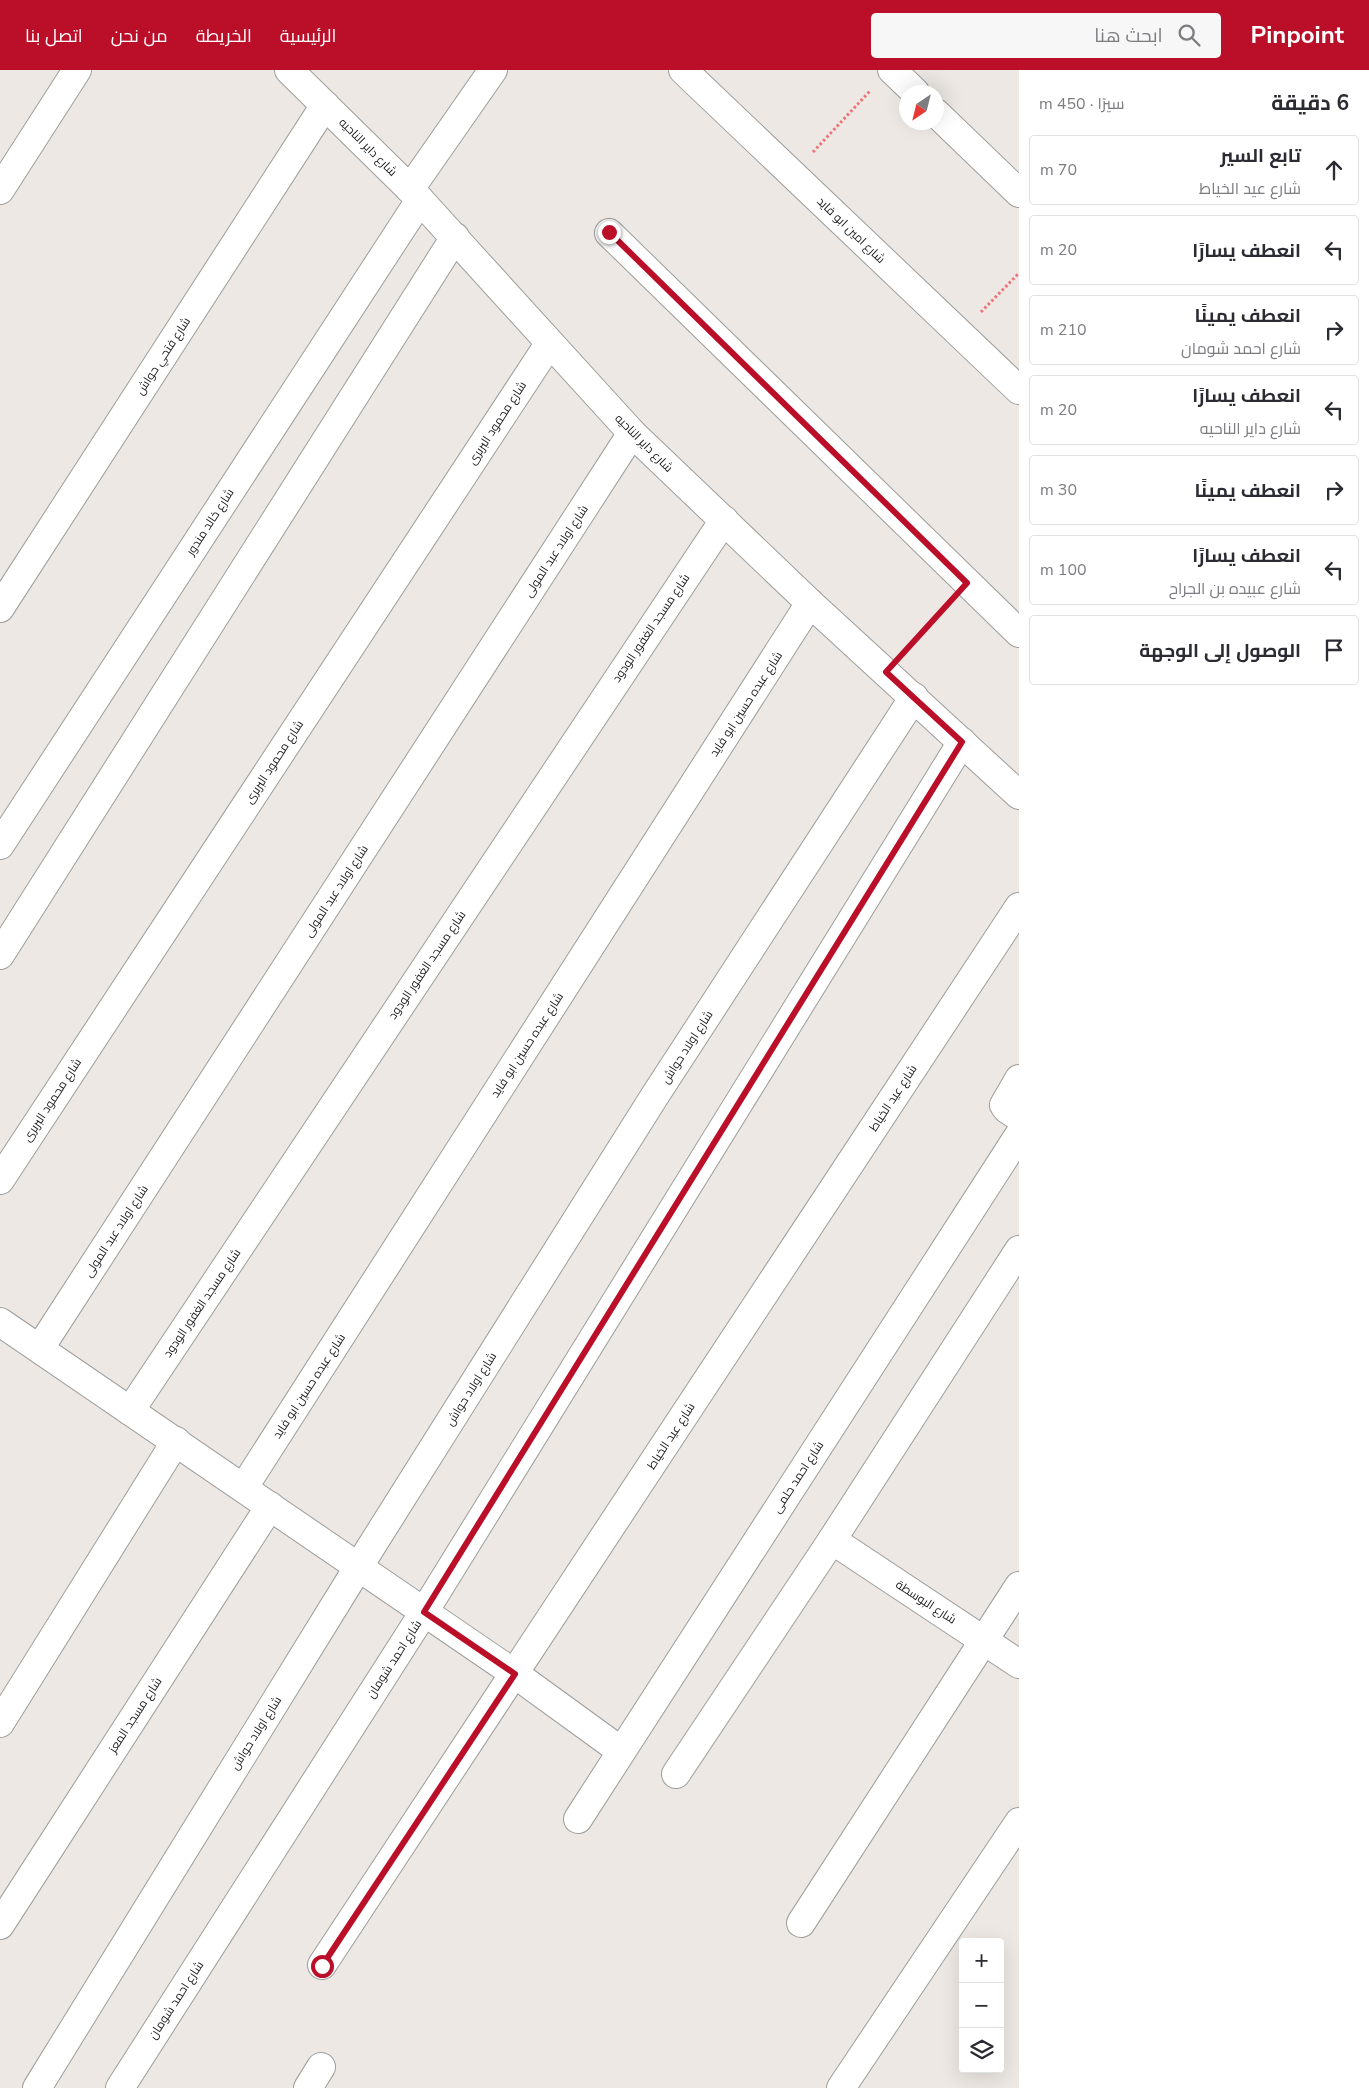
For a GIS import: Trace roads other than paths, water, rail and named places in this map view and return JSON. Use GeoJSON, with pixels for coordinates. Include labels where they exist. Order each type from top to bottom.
{"type":"FeatureCollection","features":[{"type":"Feature","properties":{"kind":"street"},"geometry":{"type":"LineString","coordinates":[[0,190],[77,70]]}},
{"type":"Feature","properties":{"kind":"street","name":"شارع داير الناحيه"},"geometry":{"type":"LineString","coordinates":[[290,70],[415,194],[549,344],[632,433],[810,603],[1019,795]]}},
{"type":"Feature","properties":{"kind":"street","name":"شارع خالد مندور"},"geometry":{"type":"LineString","coordinates":[[0,845],[493,70]]}},
{"type":"Feature","properties":{"kind":"street","name":"شارع امين ابو فايد"},"geometry":{"type":"LineString","coordinates":[[683,70],[1019,390]]}},
{"type":"Feature","properties":{"kind":"street"},"geometry":{"type":"LineString","coordinates":[[884,77],[901,85]]}},
{"type":"Feature","properties":{"kind":"street","name":"شارع فتحي حواش"},"geometry":{"type":"LineString","coordinates":[[0,608],[325,105]]}},
{"type":"Feature","properties":{"kind":"street"},"geometry":{"type":"LineString","coordinates":[[944,121],[1019,193]]}},
{"type":"Feature","properties":{"kind":"street"},"geometry":{"type":"LineString","coordinates":[[609,232],[1019,633]]}},
{"type":"Feature","properties":{"kind":"street"},"geometry":{"type":"LineString","coordinates":[[0,955],[455,237]]}},
{"type":"Feature","properties":{"kind":"street","name":"شارع محمود البربرى"},"geometry":{"type":"LineString","coordinates":[[0,1180],[549,344]]}},
{"type":"Feature","properties":{"kind":"street","name":"شارع اولاد عبد المولى"},"geometry":{"type":"LineString","coordinates":[[40,1348],[632,433]]}},
{"type":"Feature","properties":{"kind":"street","name":"شارع مسجد الغفور الودود"},"geometry":{"type":"LineString","coordinates":[[130,1411],[724,520]]}},
{"type":"Feature","properties":{"kind":"street","name":"شارع عبده حسين ابو فايد"},"geometry":{"type":"LineString","coordinates":[[244,1487],[810,603]]}},
{"type":"Feature","properties":{"kind":"street","name":"شارع اولاد حواش"},"geometry":{"type":"LineString","coordinates":[[37,2088],[359,1566],[654,1096],[914,697]]}},
{"type":"Feature","properties":{"kind":"street","name":"شارع احمد شومان"},"geometry":{"type":"LineString","coordinates":[[120,2088],[424,1612],[962,742]]}},
{"type":"Feature","properties":{"kind":"street","name":"شارع عيد الخياط"},"geometry":{"type":"LineString","coordinates":[[322,1966],[1019,907]]}},
{"type":"Feature","properties":{"kind":"street"},"geometry":{"type":"LineString","coordinates":[[1019,1078],[1004,1102],[1007,1109],[1019,1117]]}},
{"type":"Feature","properties":{"kind":"street","name":"شارع احمد حلمى"},"geometry":{"type":"LineString","coordinates":[[578,1819],[1019,1135]]}},
{"type":"Feature","properties":{"kind":"street"},"geometry":{"type":"LineString","coordinates":[[676,1774],[832,1540],[1019,1250]]}},
{"type":"Feature","properties":{"kind":"street"},"geometry":{"type":"LineString","coordinates":[[1,1326],[40,1348],[359,1566],[515,1674],[621,1752]]}},
{"type":"Feature","properties":{"kind":"street"},"geometry":{"type":"LineString","coordinates":[[0,1723],[176,1441]]}},
{"type":"Feature","properties":{"kind":"street","name":"شارع مسجد المعز"},"geometry":{"type":"LineString","coordinates":[[0,1925],[270,1506]]}},
{"type":"Feature","properties":{"kind":"street","name":"شارع البوسطة"},"geometry":{"type":"LineString","coordinates":[[832,1540],[1019,1664]]}},
{"type":"Feature","properties":{"kind":"street"},"geometry":{"type":"LineString","coordinates":[[800,1923],[1019,1586]]}},
{"type":"Feature","properties":{"kind":"street"},"geometry":{"type":"LineString","coordinates":[[841,2088],[1019,1822]]}}]}
